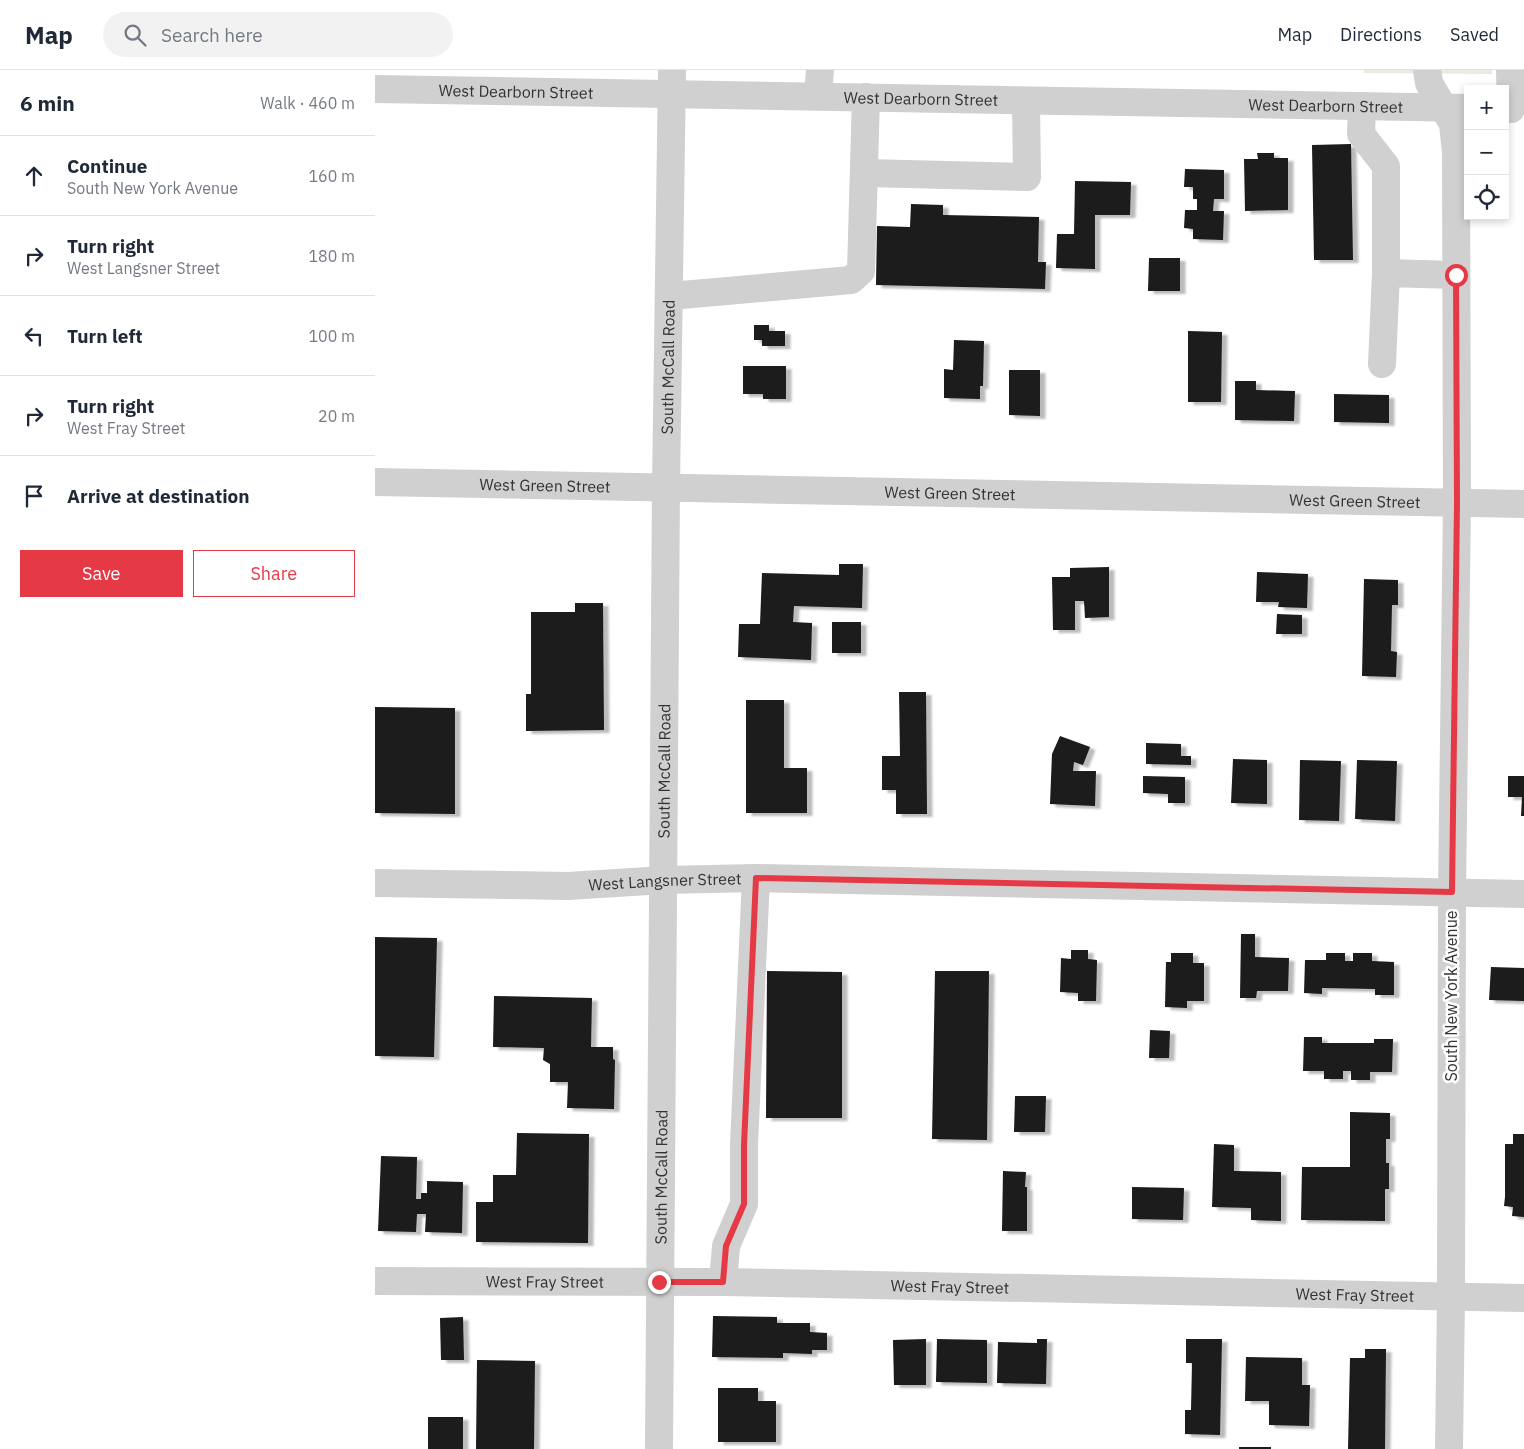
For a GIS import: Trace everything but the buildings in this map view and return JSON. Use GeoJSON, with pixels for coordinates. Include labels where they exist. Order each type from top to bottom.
{"type":"FeatureCollection","features":[{"type":"Feature","properties":{"kind":"street","name":"South New York Avenue"},"geometry":{"type":"LineString","coordinates":[[1427,70],[1429,83],[1455,108],[1453,124],[1457,152],[1457,503],[1452,892],[1449,1449]]}},
{"type":"Feature","properties":{"kind":"street"},"geometry":{"type":"LineString","coordinates":[[1510,70],[1513,109]]}},
{"type":"Feature","properties":{"kind":"street","name":"West Dearborn Street"},"geometry":{"type":"LineString","coordinates":[[375,89],[672,82],[819,83],[866,97],[1455,108]]}},
{"type":"Feature","properties":{"kind":"street","name":"South McCall Road"},"geometry":{"type":"LineString","coordinates":[[659,1449],[666,487],[672,82]]}},
{"type":"Feature","properties":{"kind":"street"},"geometry":{"type":"LineString","coordinates":[[670,296],[851,280],[861,271],[866,97]]}},
{"type":"Feature","properties":{"kind":"street"},"geometry":{"type":"LineString","coordinates":[[865,173],[1027,177],[1027,101]]}},
{"type":"Feature","properties":{"kind":"street"},"geometry":{"type":"LineString","coordinates":[[1361,106],[1361,134],[1386,166],[1383,364]]}},
{"type":"Feature","properties":{"kind":"street"},"geometry":{"type":"LineString","coordinates":[[1385,273],[1456,275]]}},
{"type":"Feature","properties":{"kind":"street","name":"West Green Street"},"geometry":{"type":"LineString","coordinates":[[375,482],[1524,504]]}},
{"type":"Feature","properties":{"kind":"street"},"geometry":{"type":"LineString","coordinates":[[723,1282],[726,1246],[744,1204],[744,1145],[756,878]]}},
{"type":"Feature","properties":{"kind":"street","name":"West Langsner Street"},"geometry":{"type":"LineString","coordinates":[[375,883],[567,886],[663,880],[756,878],[1524,894]]}},
{"type":"Feature","properties":{"kind":"street","name":"West Fray Street"},"geometry":{"type":"LineString","coordinates":[[375,1281],[723,1282],[1524,1298]]}},
{"type":"Feature","properties":{"kind":"shaded area"},"geometry":{"type":"Polygon","coordinates":[[[1364,70],[1492,70],[1492,74],[1364,73],[1364,70]]]}},
{"type":"Feature","properties":{"kind":"route"},"geometry":{"type":"LineString","coordinates":[[659,1282],[723,1282],[726,1246],[744,1204],[744,1145],[756,878],[1452,892],[1457,503],[1456,275]]}}]}
